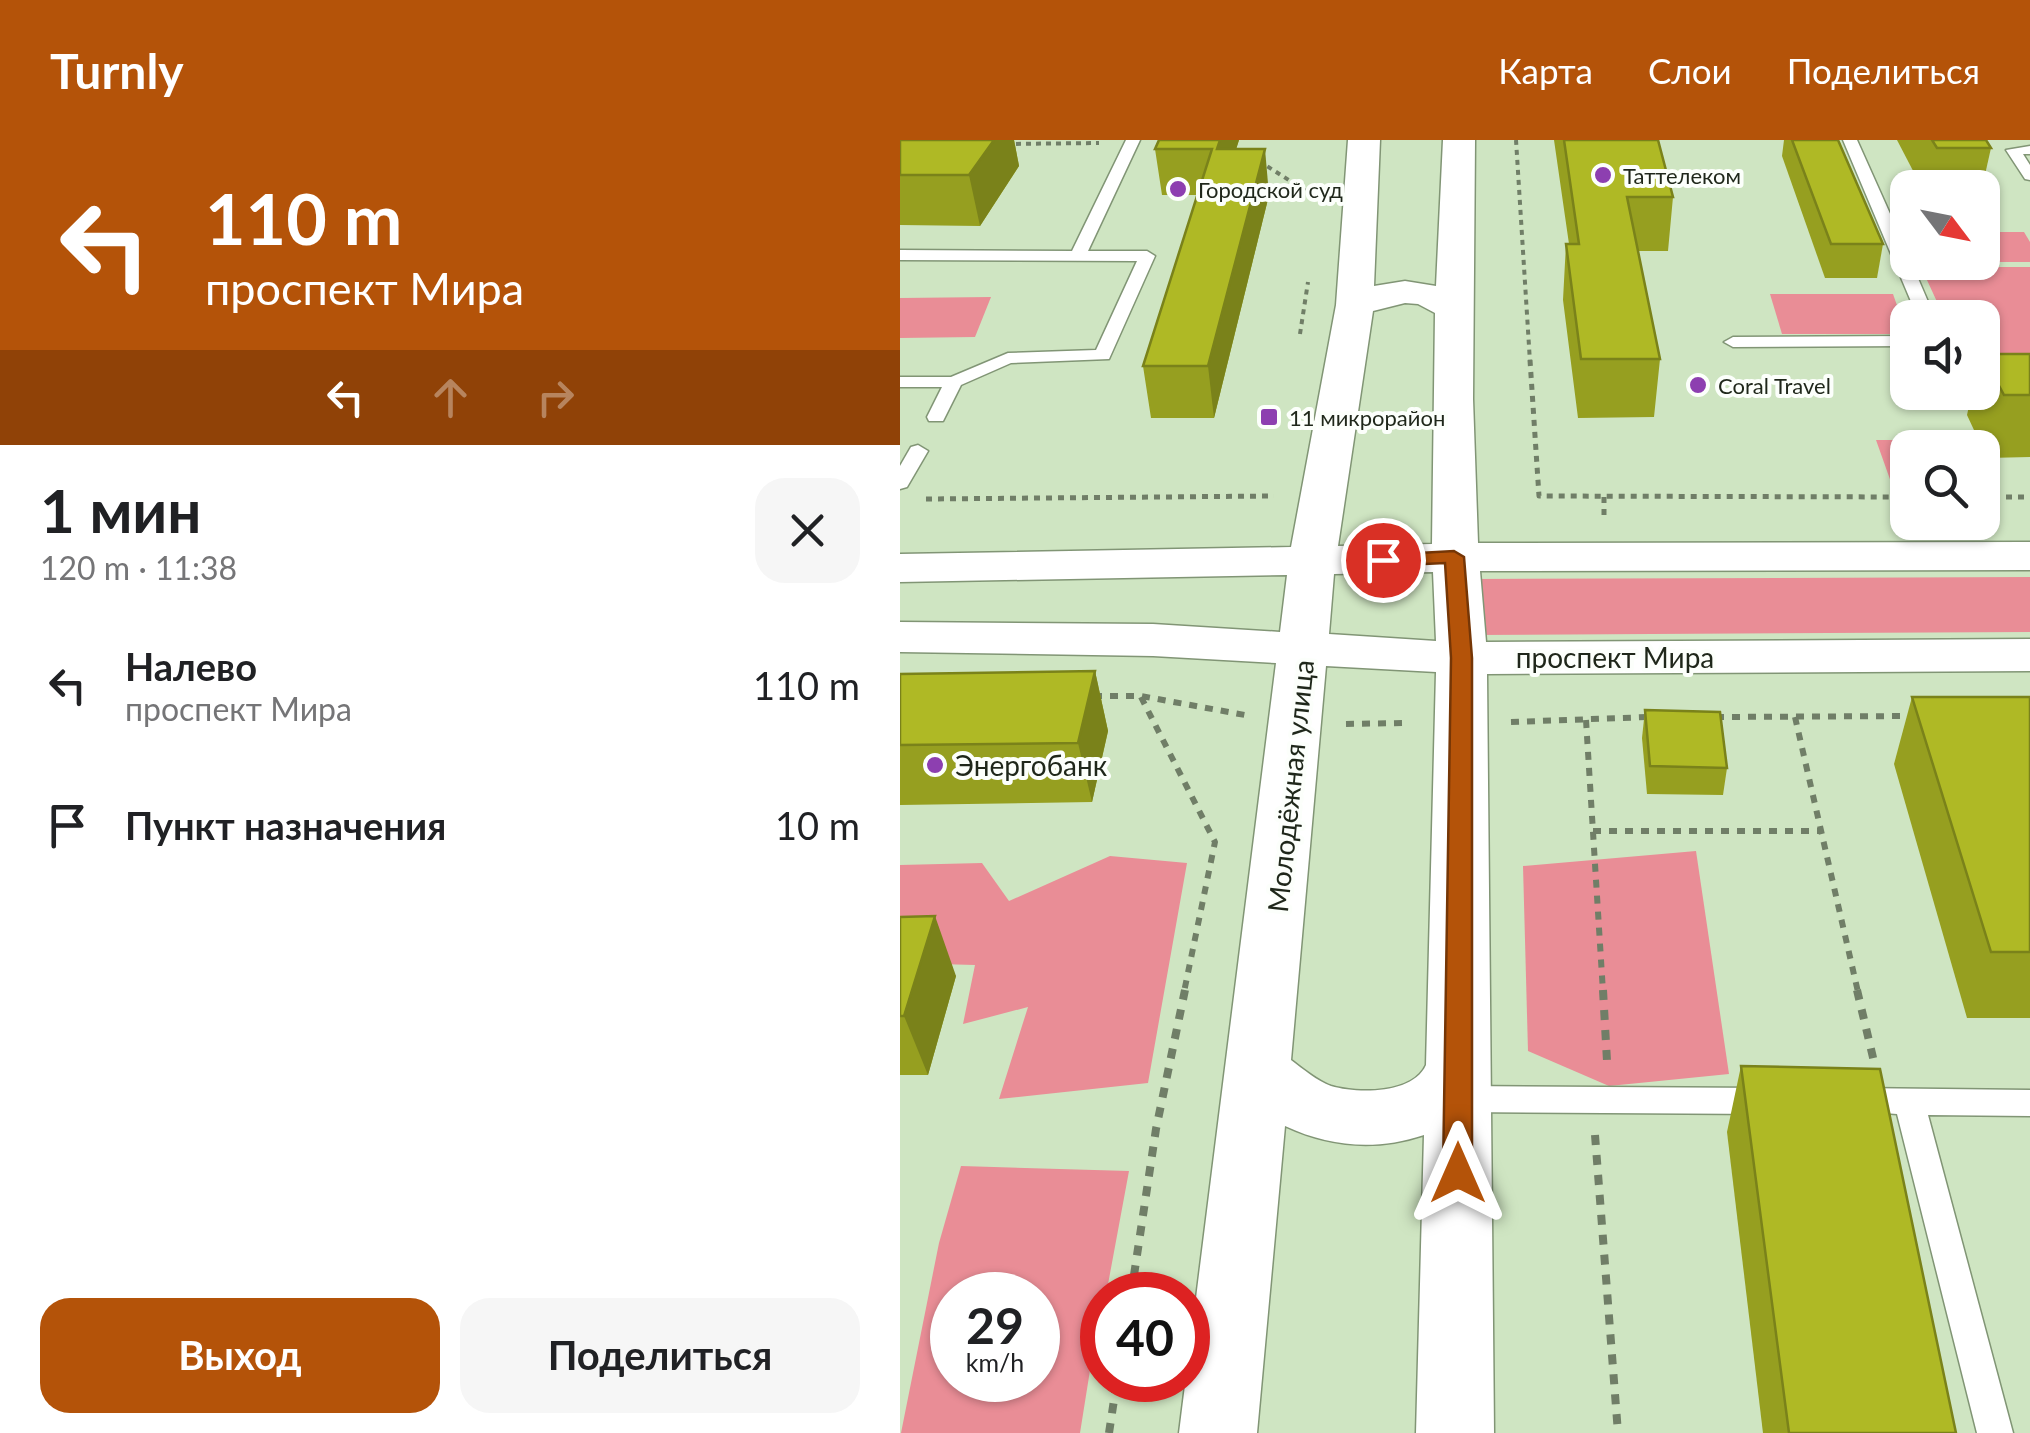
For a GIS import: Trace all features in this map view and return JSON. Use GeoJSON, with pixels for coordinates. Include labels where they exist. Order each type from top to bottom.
{"type":"FeatureCollection","features":[{"type":"Feature","properties":{"kind":"street","name":"Молодёжная улица"},"geometry":{"type":"LineString","coordinates":[[1218,1433],[1312,564],[1333,418],[1355,304],[1364,140]]}},
{"type":"Feature","properties":{"kind":"street"},"geometry":{"type":"LineString","coordinates":[[1455,1433],[1462,658],[1454,557],[1459,140]]}},
{"type":"Feature","properties":{"kind":"street"},"geometry":{"type":"LineString","coordinates":[[1355,304],[1399,292],[1431,296],[1454,308]]}},
{"type":"Feature","properties":{"kind":"street"},"geometry":{"type":"LineString","coordinates":[[900,568],[1312,564],[1605,555],[2030,556]]}},
{"type":"Feature","properties":{"kind":"street","name":"проспект Мира"},"geometry":{"type":"LineString","coordinates":[[900,638],[1153,640],[1462,658],[2030,656]]}},
{"type":"Feature","properties":{"kind":"street"},"geometry":{"type":"LineString","coordinates":[[1257,1072],[1318,1110],[1352,1118],[1387,1117],[1421,1107],[1458,1082]]}},
{"type":"Feature","properties":{"kind":"lane"},"geometry":{"type":"LineString","coordinates":[[1850,140],[1918,300]]}},
{"type":"Feature","properties":{"kind":"lane"},"geometry":{"type":"LineString","coordinates":[[1078,255],[1132,142]]}},
{"type":"Feature","properties":{"kind":"lane"},"geometry":{"type":"LineString","coordinates":[[2030,150],[2013,150],[2030,176]]}},
{"type":"Feature","properties":{"kind":"lane"},"geometry":{"type":"LineString","coordinates":[[900,255],[1147,256],[1103,355],[1008,358],[954,382],[900,382]]}},
{"type":"Feature","properties":{"kind":"lane"},"geometry":{"type":"LineString","coordinates":[[1733,342],[1890,342]]}},
{"type":"Feature","properties":{"kind":"lane"},"geometry":{"type":"LineString","coordinates":[[936,417],[954,382]]}},
{"type":"Feature","properties":{"kind":"lane"},"geometry":{"type":"LineString","coordinates":[[900,484],[918,451]]}},
{"type":"Feature","properties":{"kind":"lane"},"geometry":{"type":"LineString","coordinates":[[1458,1082],[1790,1101]]}},
{"type":"Feature","properties":{"kind":"lane"},"geometry":{"type":"LineString","coordinates":[[1827,1101],[2030,1102]]}},
{"type":"Feature","properties":{"kind":"lane"},"geometry":{"type":"LineString","coordinates":[[1896,1102],[1994,1433]]}},
{"type":"Feature","properties":{"kind":"path"},"geometry":{"type":"LineString","coordinates":[[1516,140],[1540,496],[1890,497]]}},
{"type":"Feature","properties":{"kind":"path"},"geometry":{"type":"LineString","coordinates":[[996,144],[1132,142]]}},
{"type":"Feature","properties":{"kind":"path"},"geometry":{"type":"LineString","coordinates":[[1256,160],[1320,199],[1317,217]]}},
{"type":"Feature","properties":{"kind":"path"},"geometry":{"type":"LineString","coordinates":[[1298,347],[1309,273]]}},
{"type":"Feature","properties":{"kind":"path"},"geometry":{"type":"LineString","coordinates":[[919,499],[1277,496]]}},
{"type":"Feature","properties":{"kind":"path"},"geometry":{"type":"LineString","coordinates":[[1604,497],[1605,555]]}},
{"type":"Feature","properties":{"kind":"path"},"geometry":{"type":"LineString","coordinates":[[2000,497],[2030,498]]}},
{"type":"Feature","properties":{"kind":"path"},"geometry":{"type":"LineString","coordinates":[[1085,696],[1140,696],[1296,724],[1657,717]]}},
{"type":"Feature","properties":{"kind":"path"},"geometry":{"type":"LineString","coordinates":[[1134,1272],[1156,1128],[1216,842],[1140,696]]}},
{"type":"Feature","properties":{"kind":"path"},"geometry":{"type":"LineString","coordinates":[[1696,717],[1932,716]]}},
{"type":"Feature","properties":{"kind":"path"},"geometry":{"type":"LineString","coordinates":[[1795,717],[1821,831],[1896,1102]]}},
{"type":"Feature","properties":{"kind":"path"},"geometry":{"type":"LineString","coordinates":[[1592,831],[1821,831]]}},
{"type":"Feature","properties":{"kind":"path"},"geometry":{"type":"LineString","coordinates":[[1110,1433],[1115,1402]]}},
{"type":"Feature","properties":{"kind":"shaded area"},"geometry":{"type":"Polygon","coordinates":[[[2000,232],[2024,232],[2030,242],[2030,262],[2000,262],[2000,232]]]}},
{"type":"Feature","properties":{"kind":"shaded area"},"geometry":{"type":"Polygon","coordinates":[[[2000,267],[2030,267],[2030,362],[2000,361],[2000,300],[1936,300],[1927,280],[2000,280],[2000,267]]]}},
{"type":"Feature","properties":{"kind":"shaded area"},"geometry":{"type":"Polygon","coordinates":[[[1770,294],[1893,294],[1895,300],[1890,300],[1890,334],[1782,334],[1770,294]]]}},
{"type":"Feature","properties":{"kind":"shaded area"},"geometry":{"type":"Polygon","coordinates":[[[991,297],[975,337],[900,338],[900,298],[991,297]]]}},
{"type":"Feature","properties":{"kind":"shaded area"},"geometry":{"type":"Polygon","coordinates":[[[1876,440],[1890,440],[1890,479],[1876,440]]]}},
{"type":"Feature","properties":{"kind":"shaded area"},"geometry":{"type":"Polygon","coordinates":[[[2030,577],[2030,632],[1476,635],[1476,579],[2030,577]]]}},
{"type":"Feature","properties":{"kind":"shaded area"},"geometry":{"type":"Polygon","coordinates":[[[1696,851],[1729,1074],[1609,1086],[1528,1051],[1523,866],[1696,851]]]}},
{"type":"Feature","properties":{"kind":"shaded area"},"geometry":{"type":"Polygon","coordinates":[[[1110,856],[1187,863],[1148,1083],[999,1099],[1028,1007],[963,1024],[975,965],[900,963],[900,865],[982,863],[1009,901],[1110,856]]]}},
{"type":"Feature","properties":{"kind":"shaded area"},"geometry":{"type":"Polygon","coordinates":[[[961,1166],[1129,1171],[1110,1272],[1080,1272],[1080,1402],[1085,1402],[1080,1433],[901,1433],[930,1288],[930,1402],[1060,1402],[1060,1272],[933,1272],[961,1166]]]}},
{"type":"Feature","properties":{"kind":"building"},"geometry":{"type":"Polygon","coordinates":[[[900,140],[994,140],[969,175],[900,175],[900,140]]]}},
{"type":"Feature","properties":{"kind":"building"},"geometry":{"type":"Polygon","coordinates":[[[1159,140],[1220,140],[1217,149],[1265,149],[1208,366],[1143,366],[1212,149],[1155,149],[1159,140]]]}},
{"type":"Feature","properties":{"kind":"building"},"geometry":{"type":"Polygon","coordinates":[[[1564,140],[1658,140],[1673,197],[1627,197],[1660,359],[1581,359],[1566,244],[1579,244],[1564,140]]]}},
{"type":"Feature","properties":{"kind":"building"},"geometry":{"type":"Polygon","coordinates":[[[1792,140],[1838,140],[1883,244],[1831,244],[1792,140]]]}},
{"type":"Feature","properties":{"kind":"building"},"geometry":{"type":"Polygon","coordinates":[[[1932,140],[1986,140],[1991,148],[1937,148],[1932,140]]]}},
{"type":"Feature","properties":{"kind":"building"},"geometry":{"type":"Polygon","coordinates":[[[2000,354],[2030,354],[2030,395],[2004,395],[2000,388],[2000,354]]]}},
{"type":"Feature","properties":{"kind":"building"},"geometry":{"type":"Polygon","coordinates":[[[1095,671],[1078,743],[900,745],[900,674],[1095,671]]]}},
{"type":"Feature","properties":{"kind":"building"},"geometry":{"type":"Polygon","coordinates":[[[1912,697],[2030,697],[2030,952],[1991,952],[1912,697]]]}},
{"type":"Feature","properties":{"kind":"building"},"geometry":{"type":"Polygon","coordinates":[[[1645,710],[1720,712],[1727,768],[1650,766],[1645,710]]]}},
{"type":"Feature","properties":{"kind":"building"},"geometry":{"type":"Polygon","coordinates":[[[935,916],[904,1016],[900,1016],[900,917],[935,916]]]}},
{"type":"Feature","properties":{"kind":"building"},"geometry":{"type":"Polygon","coordinates":[[[1741,1066],[1880,1069],[1956,1433],[1789,1433],[1741,1066]]]}},
{"type":"Feature","properties":{"kind":"place","name":"Таттелеком"},"geometry":{"type":"Point","coordinates":[1603,175]}},
{"type":"Feature","properties":{"kind":"place","name":"Городской суд"},"geometry":{"type":"Point","coordinates":[1178,189]}},
{"type":"Feature","properties":{"kind":"place","name":"Coral Travel"},"geometry":{"type":"Point","coordinates":[1698,385]}},
{"type":"Feature","properties":{"kind":"place","name":"11 микрорайон"},"geometry":{"type":"Point","coordinates":[1269,417]}},
{"type":"Feature","properties":{"kind":"place","name":"Энергобанк"},"geometry":{"type":"Point","coordinates":[935,765]}},
{"type":"Feature","properties":{"kind":"route"},"geometry":{"type":"LineString","coordinates":[[1383,560],[1454,557],[1462,658],[1458,1173]]}}]}
